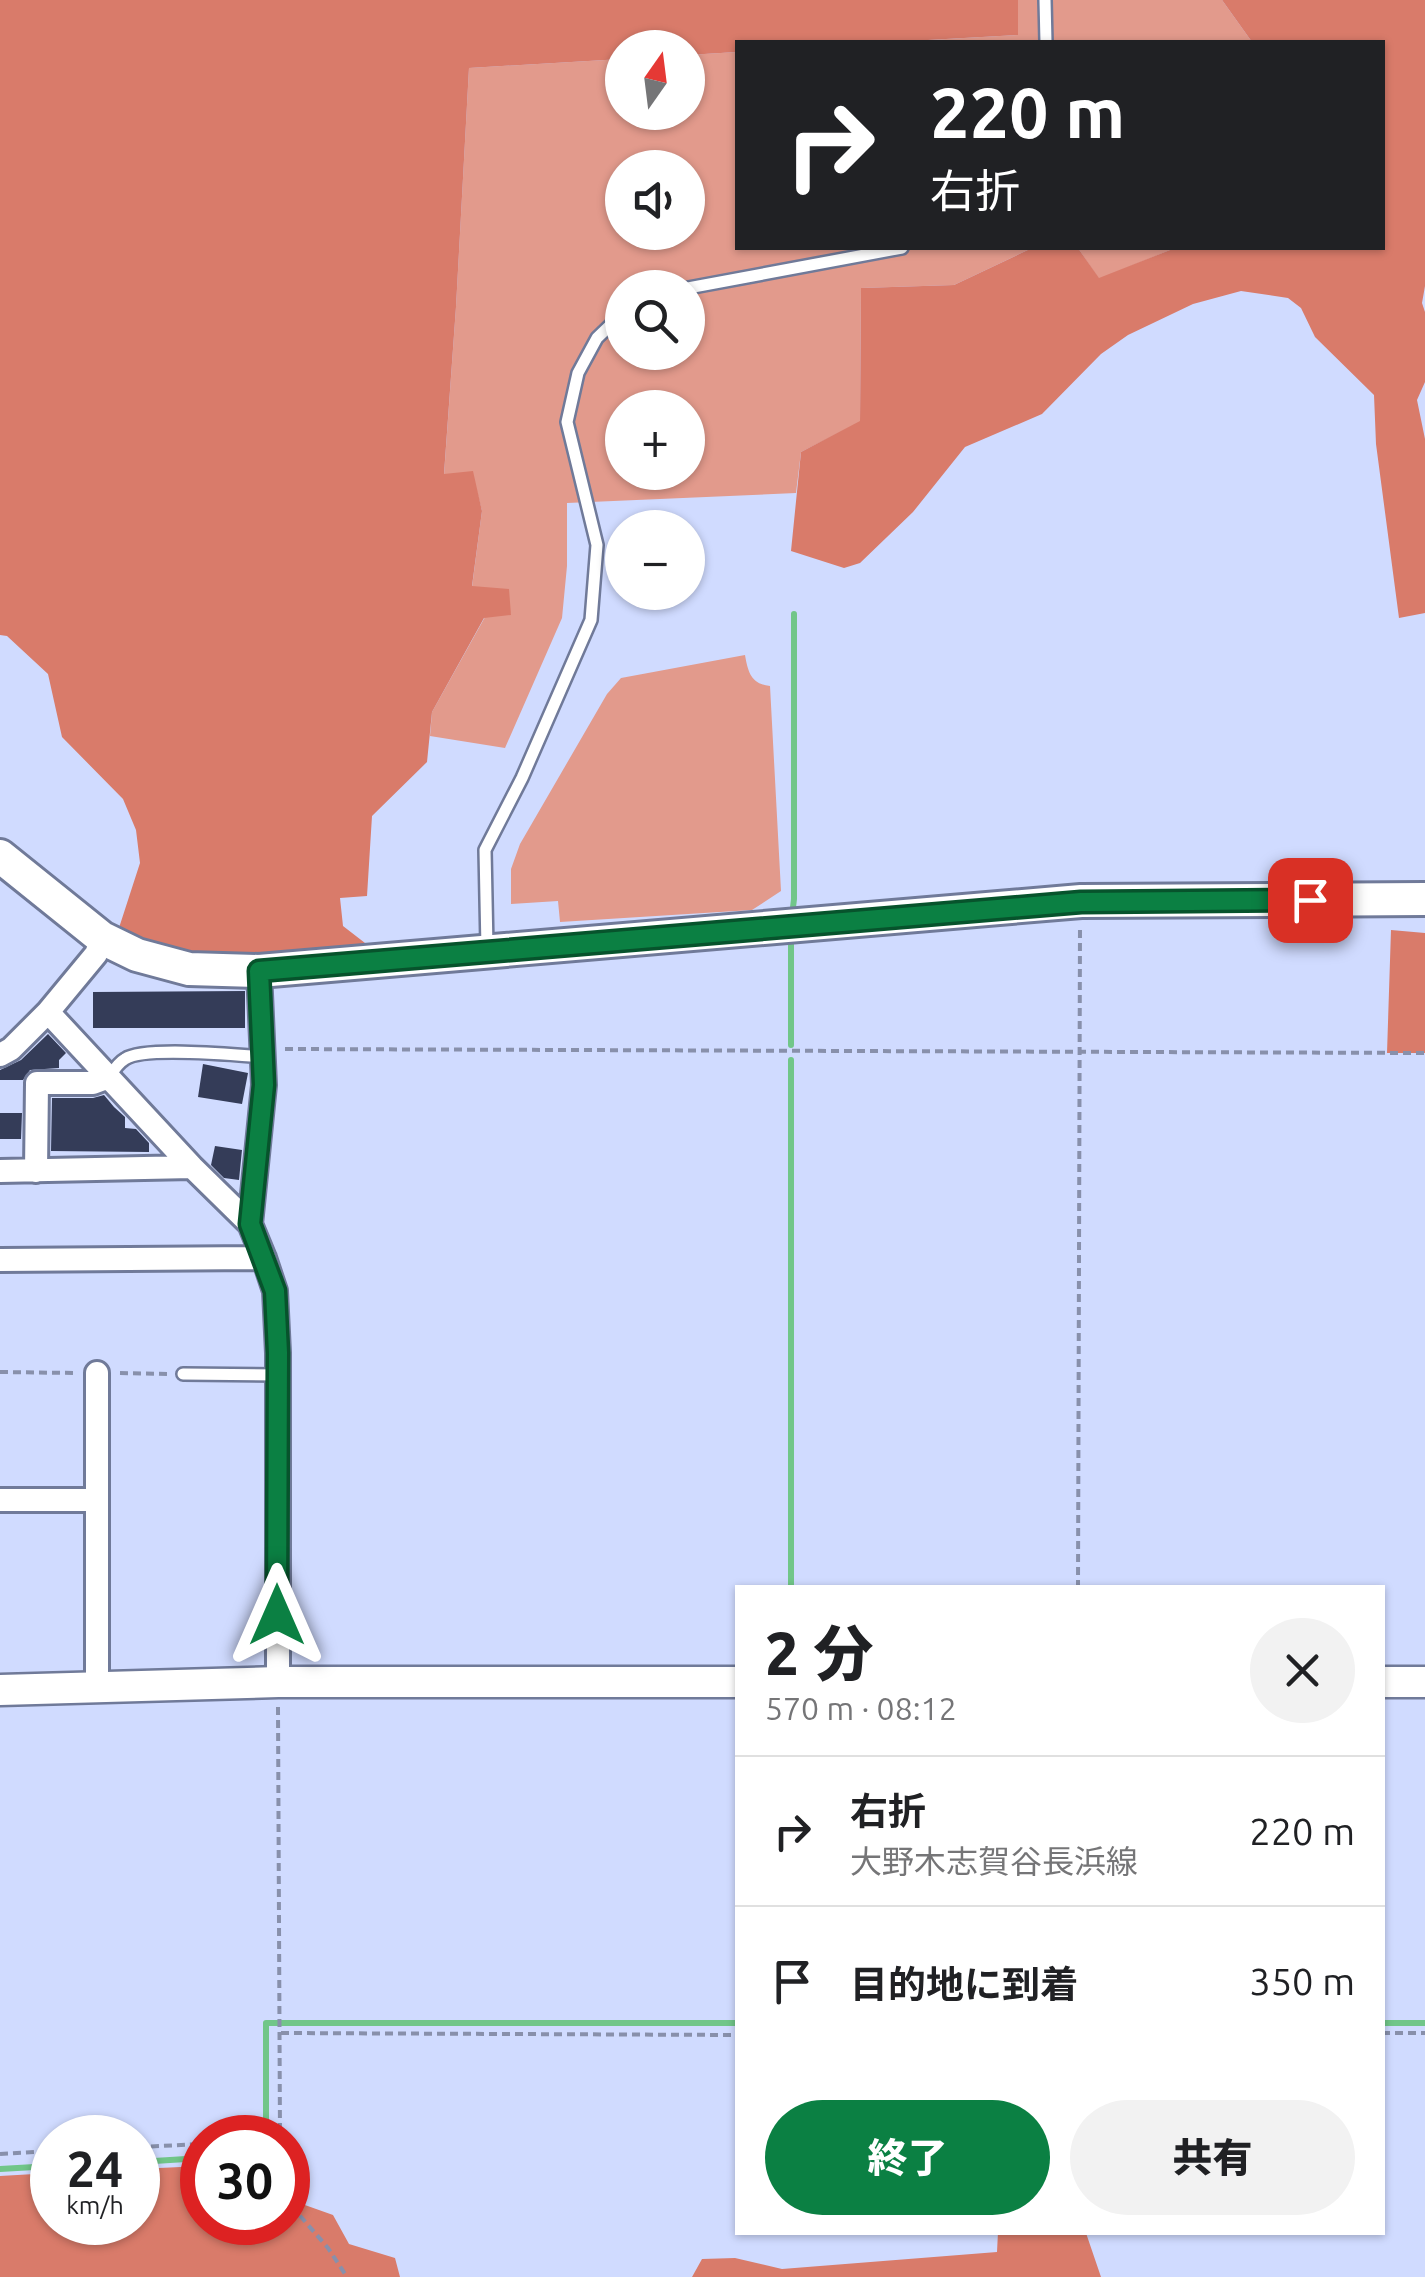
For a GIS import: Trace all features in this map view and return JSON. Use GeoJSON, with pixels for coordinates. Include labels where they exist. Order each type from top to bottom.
{"type":"FeatureCollection","features":[{"type":"Feature","properties":{"kind":"main road"},"geometry":{"type":"LineString","coordinates":[[0,856],[102,938],[137,954],[188,969],[259,971],[1081,902],[1425,899]]}},
{"type":"Feature","properties":{"kind":"street"},"geometry":{"type":"LineString","coordinates":[[0,1055],[48,1012],[96,954],[102,938]]}},
{"type":"Feature","properties":{"kind":"street"},"geometry":{"type":"LineString","coordinates":[[250,1224],[264,1085],[259,971]]}},
{"type":"Feature","properties":{"kind":"street"},"geometry":{"type":"LineString","coordinates":[[48,1012],[250,1224],[264,1258],[275,1291],[278,1375],[278,1682]]}},
{"type":"Feature","properties":{"kind":"street"},"geometry":{"type":"LineString","coordinates":[[36,1171],[37,1083],[94,1083],[108,1077]]}},
{"type":"Feature","properties":{"kind":"street"},"geometry":{"type":"LineString","coordinates":[[0,1170],[192,1167]]}},
{"type":"Feature","properties":{"kind":"street"},"geometry":{"type":"LineString","coordinates":[[0,1260],[264,1258]]}},
{"type":"Feature","properties":{"kind":"street"},"geometry":{"type":"LineString","coordinates":[[97,1373],[97,1687]]}},
{"type":"Feature","properties":{"kind":"street"},"geometry":{"type":"LineString","coordinates":[[0,1500],[96,1500]]}},
{"type":"Feature","properties":{"kind":"street"},"geometry":{"type":"LineString","coordinates":[[0,1690],[278,1682],[735,1682]]}},
{"type":"Feature","properties":{"kind":"street"},"geometry":{"type":"LineString","coordinates":[[1385,1682],[1425,1682]]}},
{"type":"Feature","properties":{"kind":"lane"},"geometry":{"type":"LineString","coordinates":[[1045,0],[1046,40]]}},
{"type":"Feature","properties":{"kind":"lane"},"geometry":{"type":"LineString","coordinates":[[705,285],[891,250]]}},
{"type":"Feature","properties":{"kind":"lane"},"geometry":{"type":"LineString","coordinates":[[488,952],[486,850],[591,620],[597,545],[567,422],[578,373],[605,330]]}},
{"type":"Feature","properties":{"kind":"lane"},"geometry":{"type":"LineString","coordinates":[[108,1077],[126,1057],[140,1054],[262,1053]]}},
{"type":"Feature","properties":{"kind":"lane"},"geometry":{"type":"LineString","coordinates":[[183,1374],[278,1375]]}},
{"type":"Feature","properties":{"kind":"path"},"geometry":{"type":"LineString","coordinates":[[1078,1585],[1081,902]]}},
{"type":"Feature","properties":{"kind":"path"},"geometry":{"type":"LineString","coordinates":[[262,1053],[1425,1053]]}},
{"type":"Feature","properties":{"kind":"path"},"geometry":{"type":"LineString","coordinates":[[278,1682],[280,2115]]}},
{"type":"Feature","properties":{"kind":"path"},"geometry":{"type":"LineString","coordinates":[[281,2033],[735,2035]]}},
{"type":"Feature","properties":{"kind":"path"},"geometry":{"type":"LineString","coordinates":[[1385,2033],[1425,2033]]}},
{"type":"Feature","properties":{"kind":"path"},"geometry":{"type":"LineString","coordinates":[[0,2154],[30,2152]]}},
{"type":"Feature","properties":{"kind":"path"},"geometry":{"type":"LineString","coordinates":[[310,2227],[347,2277]]}},
{"type":"Feature","properties":{"kind":"shaded area"},"geometry":{"type":"Polygon","coordinates":[[[0,0],[1018,0],[1018,35],[928,40],[735,40],[735,52],[705,54],[705,30],[605,30],[605,60],[469,68],[444,474],[473,471],[482,511],[472,586],[509,589],[511,615],[484,618],[432,712],[427,762],[372,816],[367,896],[340,898],[343,926],[365,943],[365,950],[357,955],[207,955],[117,934],[140,863],[136,830],[123,799],[62,737],[48,674],[7,636],[0,635],[0,0]]]}},
{"type":"Feature","properties":{"kind":"shaded area"},"geometry":{"type":"Polygon","coordinates":[[[1018,0],[1222,0],[1251,40],[928,40],[1018,35],[1018,0]]]}},
{"type":"Feature","properties":{"kind":"shaded area"},"geometry":{"type":"Polygon","coordinates":[[[1222,0],[1425,0],[1425,382],[1417,400],[1425,439],[1425,613],[1399,618],[1376,444],[1374,395],[1315,337],[1301,308],[1288,298],[1241,291],[1193,304],[1128,335],[1101,354],[1042,414],[965,447],[913,512],[860,563],[844,568],[791,551],[801,452],[860,421],[861,288],[954,285],[1028,250],[1079,250],[1099,278],[1170,250],[1385,250],[1385,40],[1251,40],[1222,0]]]}},
{"type":"Feature","properties":{"kind":"shaded area"},"geometry":{"type":"Polygon","coordinates":[[[735,52],[735,250],[1028,250],[954,285],[861,288],[860,422],[801,452],[796,493],[567,503],[562,618],[505,748],[430,736],[432,712],[485,617],[511,614],[472,587],[482,511],[472,472],[444,475],[469,68],[605,60],[605,130],[705,130],[705,54],[735,52]]]}},
{"type":"Feature","properties":{"kind":"shaded area"},"geometry":{"type":"Polygon","coordinates":[[[1079,250],[1170,250],[1099,279],[1079,250]]]}},
{"type":"Feature","properties":{"kind":"shaded area"},"geometry":{"type":"Polygon","coordinates":[[[745,655],[751,676],[770,686],[781,891],[752,910],[560,922],[558,901],[511,904],[511,869],[520,844],[607,694],[621,678],[745,655]]]}},
{"type":"Feature","properties":{"kind":"shaded area"},"geometry":{"type":"Polygon","coordinates":[[[1391,930],[1425,933],[1425,1053],[1387,1053],[1391,930]]]}},
{"type":"Feature","properties":{"kind":"shaded area"},"geometry":{"type":"Polygon","coordinates":[[[180,2167],[180,2245],[310,2245],[310,2207],[333,2215],[349,2244],[395,2258],[400,2277],[0,2277],[0,2176],[30,2174],[30,2245],[160,2245],[160,2168],[180,2167]]]}},
{"type":"Feature","properties":{"kind":"shaded area"},"geometry":{"type":"Polygon","coordinates":[[[998,2235],[1087,2235],[1101,2277],[692,2277],[702,2259],[735,2258],[782,2269],[997,2252],[998,2235]]]}},
{"type":"Feature","properties":{"kind":"building"},"geometry":{"type":"Polygon","coordinates":[[[245,991],[245,1028],[93,1028],[93,992],[245,991]]]}},
{"type":"Feature","properties":{"kind":"building"},"geometry":{"type":"Polygon","coordinates":[[[48,1034],[66,1053],[59,1060],[59,1068],[30,1070],[23,1080],[0,1080],[0,1070],[21,1060],[48,1034]]]}},
{"type":"Feature","properties":{"kind":"building"},"geometry":{"type":"Polygon","coordinates":[[[203,1064],[248,1073],[242,1104],[198,1097],[203,1064]]]}},
{"type":"Feature","properties":{"kind":"building"},"geometry":{"type":"Polygon","coordinates":[[[104,1095],[125,1117],[125,1128],[136,1129],[149,1143],[149,1152],[51,1151],[52,1098],[104,1095]]]}},
{"type":"Feature","properties":{"kind":"building"},"geometry":{"type":"Polygon","coordinates":[[[0,1113],[22,1113],[21,1139],[0,1139],[0,1113]]]}},
{"type":"Feature","properties":{"kind":"building"},"geometry":{"type":"Polygon","coordinates":[[[215,1146],[242,1150],[239,1180],[224,1178],[211,1165],[215,1146]]]}},
{"type":"Feature","properties":{"kind":"waterway"},"geometry":{"type":"LineString","coordinates":[[792,916],[794,614]]}},
{"type":"Feature","properties":{"kind":"waterway"},"geometry":{"type":"LineString","coordinates":[[791,944],[791,1045]]}},
{"type":"Feature","properties":{"kind":"waterway"},"geometry":{"type":"LineString","coordinates":[[791,1060],[791,1585]]}},
{"type":"Feature","properties":{"kind":"waterway"},"geometry":{"type":"LineString","coordinates":[[266,2115],[266,2023],[735,2023]]}},
{"type":"Feature","properties":{"kind":"waterway"},"geometry":{"type":"LineString","coordinates":[[1385,2023],[1425,2023]]}},
{"type":"Feature","properties":{"kind":"waterway"},"geometry":{"type":"LineString","coordinates":[[160,2161],[180,2159]]}},
{"type":"Feature","properties":{"kind":"waterway"},"geometry":{"type":"LineString","coordinates":[[0,2169],[30,2167]]}},
{"type":"Feature","properties":{"kind":"route"},"geometry":{"type":"LineString","coordinates":[[277,1615],[275,1291],[250,1224],[264,1085],[259,971],[1081,902],[1310,900]]}}]}
